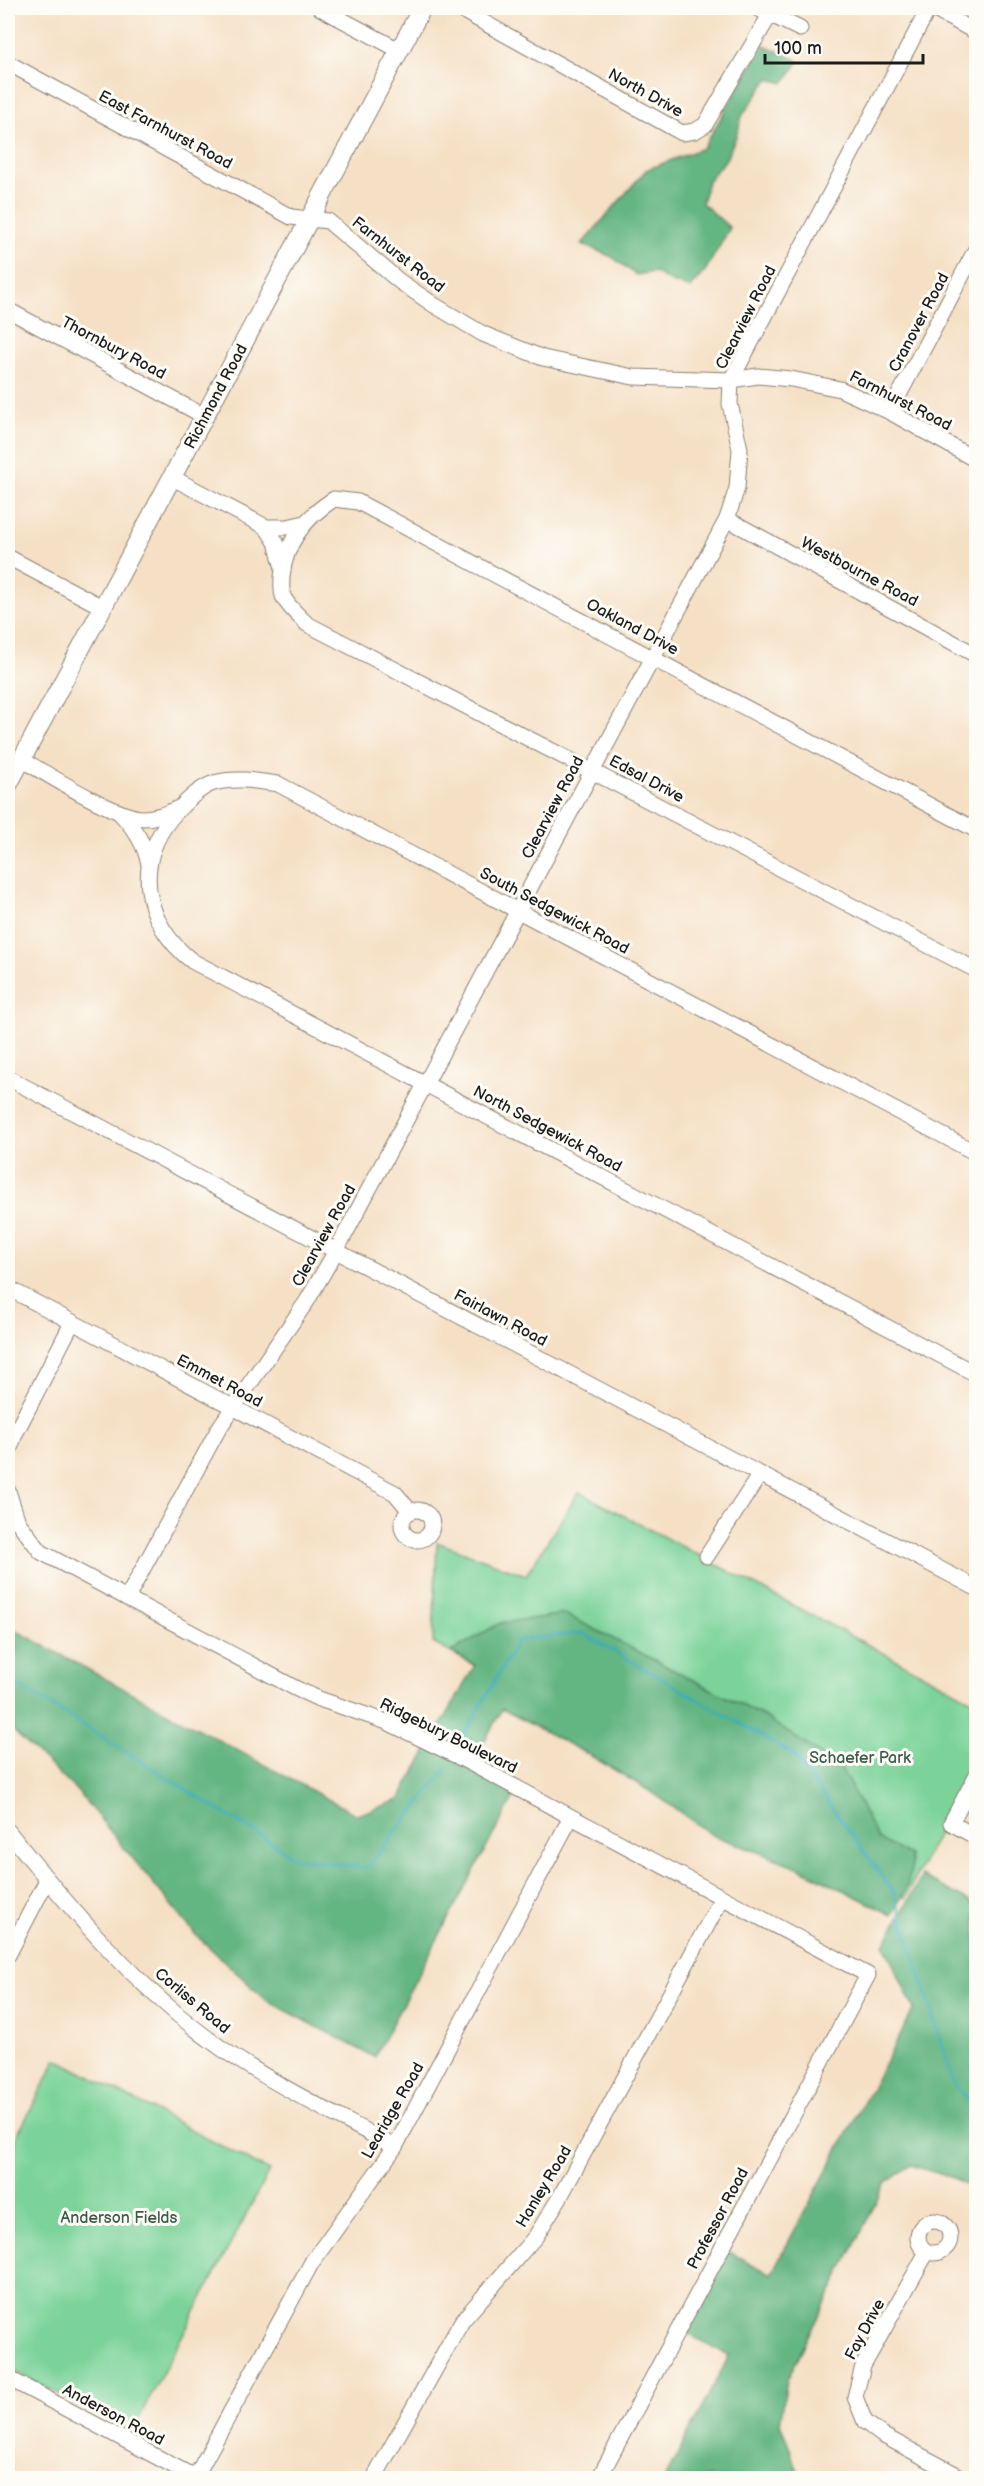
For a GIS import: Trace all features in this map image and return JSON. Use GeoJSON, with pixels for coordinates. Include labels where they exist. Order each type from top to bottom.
{"type":"FeatureCollection","features":[{"type":"Feature","properties":{"kind":"main road","name":"Richmond Road"},"geometry":{"type":"LineString","coordinates":[[8,785],[422,8]]}},
{"type":"Feature","properties":{"kind":"street"},"geometry":{"type":"LineString","coordinates":[[320,8],[399,50]]}},
{"type":"Feature","properties":{"kind":"street","name":"North Drive"},"geometry":{"type":"LineString","coordinates":[[458,8],[682,133],[695,131],[705,125],[767,10]]}},
{"type":"Feature","properties":{"kind":"street"},"geometry":{"type":"LineString","coordinates":[[930,8],[976,32]]}},
{"type":"Feature","properties":{"kind":"street","name":"Clearview Road"},"geometry":{"type":"LineString","coordinates":[[127,1598],[219,1428],[307,1301],[336,1251],[727,519],[737,488],[740,449],[730,404],[731,380],[930,8]]}},
{"type":"Feature","properties":{"kind":"street"},"geometry":{"type":"LineString","coordinates":[[767,10],[800,29]]}},
{"type":"Feature","properties":{"kind":"street","name":"East Farnhurst Road"},"geometry":{"type":"LineString","coordinates":[[8,63],[291,216],[310,218]]}},
{"type":"Feature","properties":{"kind":"street","name":"Farnhurst Road"},"geometry":{"type":"LineString","coordinates":[[310,218],[328,221],[399,281],[434,305],[483,334],[543,358],[633,377],[731,380],[758,376],[840,389],[890,412],[976,460]]}},
{"type":"Feature","properties":{"kind":"street","name":"Cranover Road"},"geometry":{"type":"LineString","coordinates":[[890,412],[976,249]]}},
{"type":"Feature","properties":{"kind":"street","name":"Thornbury Road"},"geometry":{"type":"LineString","coordinates":[[8,310],[204,416]]}},
{"type":"Feature","properties":{"kind":"street"},"geometry":{"type":"LineString","coordinates":[[171,477],[266,527],[305,523]]}},
{"type":"Feature","properties":{"kind":"street","name":"Oakland Drive"},"geometry":{"type":"LineString","coordinates":[[285,561],[294,538],[320,508],[334,499],[358,502],[976,830]]}},
{"type":"Feature","properties":{"kind":"street","name":"Westbourne Road"},"geometry":{"type":"LineString","coordinates":[[727,519],[976,655]]}},
{"type":"Feature","properties":{"kind":"street","name":"Edsal Drive"},"geometry":{"type":"LineString","coordinates":[[266,527],[285,561],[283,596],[296,614],[307,624],[976,970]]}},
{"type":"Feature","properties":{"kind":"street"},"geometry":{"type":"LineString","coordinates":[[8,557],[102,607]]}},
{"type":"Feature","properties":{"kind":"street"},"geometry":{"type":"LineString","coordinates":[[21,759],[120,813],[142,818],[158,817],[181,808]]}},
{"type":"Feature","properties":{"kind":"street","name":"South Sedgewick Road"},"geometry":{"type":"LineString","coordinates":[[148,869],[160,835],[192,796],[214,783],[249,780],[278,784],[976,1153]]}},
{"type":"Feature","properties":{"kind":"street"},"geometry":{"type":"LineString","coordinates":[[120,813],[137,832],[144,845],[148,869]]}},
{"type":"Feature","properties":{"kind":"street","name":"North Sedgewick Road"},"geometry":{"type":"LineString","coordinates":[[148,869],[151,906],[164,931],[179,951],[192,961],[976,1374]]}},
{"type":"Feature","properties":{"kind":"street","name":"Fairlawn Road"},"geometry":{"type":"LineString","coordinates":[[8,1078],[976,1588]]}},
{"type":"Feature","properties":{"kind":"street","name":"Emmet Road"},"geometry":{"type":"LineString","coordinates":[[8,1288],[395,1493],[410,1511]]}},
{"type":"Feature","properties":{"kind":"street"},"geometry":{"type":"LineString","coordinates":[[8,1454],[15,1434],[72,1323]]}},
{"type":"Feature","properties":{"kind":"street"},"geometry":{"type":"LineString","coordinates":[[707,1556],[760,1474]]}},
{"type":"Feature","properties":{"kind":"street","name":"Ridgebury Boulevard"},"geometry":{"type":"LineString","coordinates":[[8,1491],[18,1522],[41,1552],[297,1689],[414,1735],[868,1975]]}},
{"type":"Feature","properties":{"kind":"street"},"geometry":{"type":"LineString","coordinates":[[976,1776],[951,1823],[976,1837]]}},
{"type":"Feature","properties":{"kind":"street","name":"Learidge Road"},"geometry":{"type":"LineString","coordinates":[[193,2476],[312,2262],[395,2147],[571,1817]]}},
{"type":"Feature","properties":{"kind":"street","name":"Corliss Road"},"geometry":{"type":"LineString","coordinates":[[8,1831],[88,1929],[181,2018],[221,2048],[269,2079],[395,2147]]}},
{"type":"Feature","properties":{"kind":"street"},"geometry":{"type":"LineString","coordinates":[[8,1954],[47,1880]]}},
{"type":"Feature","properties":{"kind":"street","name":"Hanley Road"},"geometry":{"type":"LineString","coordinates":[[374,2478],[462,2321],[536,2236],[560,2197],[722,1898]]}},
{"type":"Feature","properties":{"kind":"street","name":"Professor Road"},"geometry":{"type":"LineString","coordinates":[[599,2478],[868,1975]]}},
{"type":"Feature","properties":{"kind":"street","name":"Fay Drive"},"geometry":{"type":"LineString","coordinates":[[927,2252],[863,2366],[855,2397],[865,2422],[882,2435],[963,2478]]}},
{"type":"Feature","properties":{"kind":"street","name":"Anderson Road"},"geometry":{"type":"LineString","coordinates":[[8,2378],[193,2476]]}},
{"type":"Feature","properties":{"kind":"green space"},"geometry":{"type":"Polygon","coordinates":[[[764,45],[799,61],[784,83],[768,79],[742,116],[726,159],[708,181],[702,203],[730,228],[705,271],[690,288],[672,282],[654,272],[636,275],[612,257],[582,244],[646,170],[703,148],[764,45]]]}},
{"type":"Feature","properties":{"kind":"green space","name":"Schaefer Park"},"geometry":{"type":"Polygon","coordinates":[[[579,1492],[976,1702],[976,1759],[905,1898],[433,1643],[437,1542],[526,1575],[579,1492]]]}},
{"type":"Feature","properties":{"kind":"green space"},"geometry":{"type":"Polygon","coordinates":[[[565,1614],[765,1717],[841,1768],[878,1839],[910,1856],[909,1879],[892,1915],[798,1867],[712,1835],[653,1793],[593,1757],[502,1709],[472,1764],[518,1789],[374,2057],[266,2000],[196,1935],[77,1791],[8,1726],[8,1626],[357,1815],[399,1800],[475,1665],[451,1652],[500,1623],[565,1614]]]}},
{"type":"Feature","properties":{"kind":"green space"},"geometry":{"type":"Polygon","coordinates":[[[922,1876],[976,1905],[976,2190],[956,2179],[911,2165],[885,2184],[787,2380],[780,2423],[799,2473],[805,2478],[665,2478],[729,2356],[679,2329],[722,2248],[771,2274],[914,2009],[884,1945],[922,1876]]]}},
{"type":"Feature","properties":{"kind":"green space","name":"Anderson Fields"},"geometry":{"type":"Polygon","coordinates":[[[57,2059],[269,2171],[131,2433],[8,2368],[8,2153],[57,2059]]]}},
{"type":"Feature","properties":{"kind":"waterway"},"geometry":{"type":"LineString","coordinates":[[460,1742],[518,1640],[582,1633],[793,1754],[894,1893],[955,2086],[976,2106]]}},
{"type":"Feature","properties":{"kind":"waterway"},"geometry":{"type":"LineString","coordinates":[[8,1680],[296,1858],[367,1868],[446,1768]]}}]}
